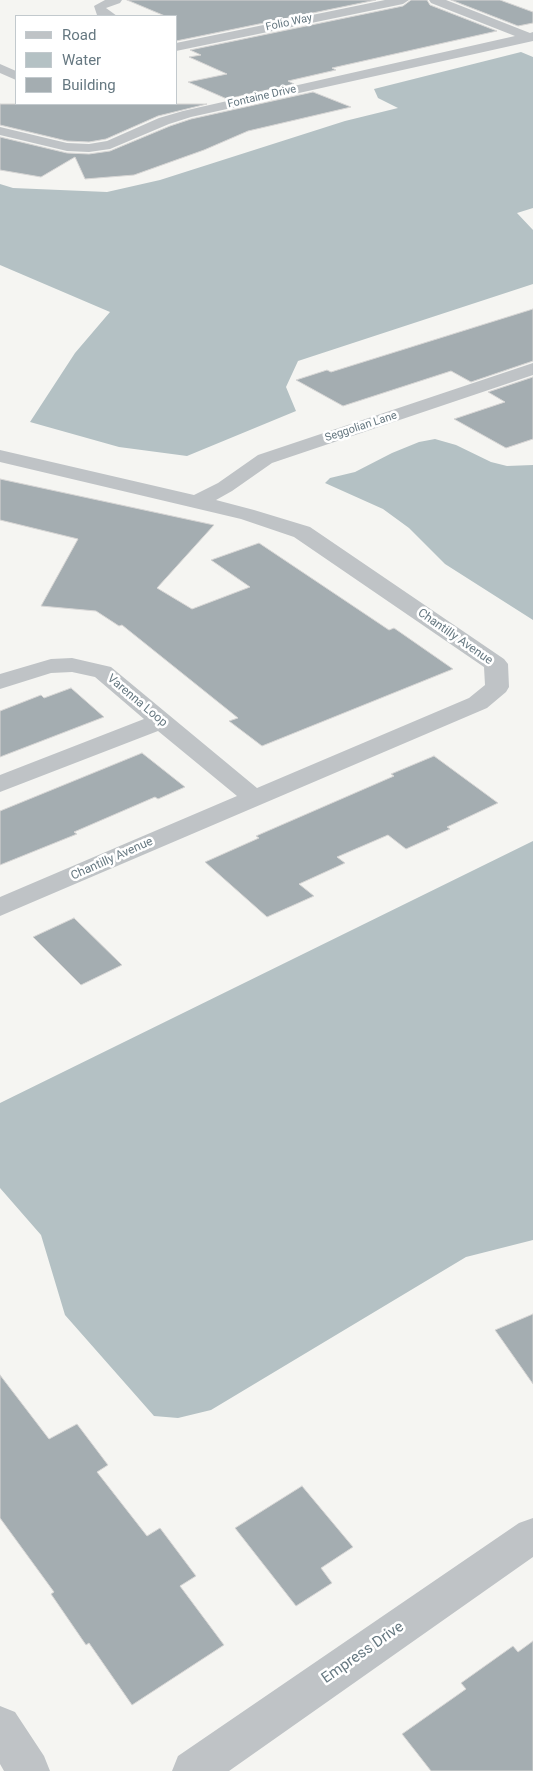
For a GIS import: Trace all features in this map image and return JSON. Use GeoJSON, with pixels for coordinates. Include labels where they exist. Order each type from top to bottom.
{"type":"FeatureCollection","features":[{"type":"Feature","properties":{"kind":"street"},"geometry":{"type":"LineString","coordinates":[[108,15],[101,12],[100,6],[116,0]]}},
{"type":"Feature","properties":{"kind":"street","name":"Folio Way"},"geometry":{"type":"LineString","coordinates":[[178,45],[403,0]]}},
{"type":"Feature","properties":{"kind":"street"},"geometry":{"type":"LineString","coordinates":[[435,0],[531,37]]}},
{"type":"Feature","properties":{"kind":"street","name":"Fontaine Drive"},"geometry":{"type":"LineString","coordinates":[[0,131],[67,147],[89,148],[110,145],[164,121],[188,114],[531,37]]}},
{"type":"Feature","properties":{"kind":"street"},"geometry":{"type":"LineString","coordinates":[[0,68],[15,76]]}},
{"type":"Feature","properties":{"kind":"street","name":"Seggolian Lane"},"geometry":{"type":"LineString","coordinates":[[197,502],[225,487],[265,459],[533,369]]}},
{"type":"Feature","properties":{"kind":"street","name":"Chantilly Avenue"},"geometry":{"type":"LineString","coordinates":[[0,456],[247,514],[302,532],[496,664],[497,687],[478,703],[0,907]]}},
{"type":"Feature","properties":{"kind":"street","name":"Varenna Loop"},"geometry":{"type":"LineString","coordinates":[[0,682],[27,672],[49,656],[72,665],[103,672],[253,798]]}},
{"type":"Feature","properties":{"kind":"street"},"geometry":{"type":"LineString","coordinates":[[0,784],[161,721]]}},
{"type":"Feature","properties":{"kind":"street","name":"Empress Drive"},"geometry":{"type":"LineString","coordinates":[[193,1771],[533,1535]]}},
{"type":"Feature","properties":{"kind":"street"},"geometry":{"type":"LineString","coordinates":[[0,1726],[28,1771]]}},
{"type":"Feature","properties":{"kind":"water"},"geometry":{"type":"Polygon","coordinates":[[[521,52],[533,57],[533,208],[517,213],[533,230],[533,284],[298,361],[286,387],[296,411],[187,456],[119,447],[30,422],[75,353],[110,312],[0,265],[0,184],[13,188],[107,192],[160,180],[345,121],[398,108],[378,98],[374,89],[521,52]]]}},
{"type":"Feature","properties":{"kind":"water"},"geometry":{"type":"Polygon","coordinates":[[[435,439],[456,445],[491,462],[507,466],[533,465],[533,620],[445,564],[409,528],[383,509],[325,483],[330,478],[355,472],[419,442],[435,439]]]}},
{"type":"Feature","properties":{"kind":"water"},"geometry":{"type":"Polygon","coordinates":[[[533,841],[533,1240],[466,1257],[211,1410],[178,1418],[154,1416],[65,1315],[41,1235],[0,1188],[0,1103],[533,841]]]}},
{"type":"Feature","properties":{"kind":"building"},"geometry":{"type":"Polygon","coordinates":[[[127,0],[376,0],[178,41],[178,15],[163,15],[127,0]]]}},
{"type":"Feature","properties":{"kind":"building"},"geometry":{"type":"Polygon","coordinates":[[[411,0],[427,0],[430,5],[497,31],[332,68],[336,70],[288,81],[294,84],[227,99],[188,82],[227,74],[189,57],[201,55],[190,50],[403,6],[411,0]]]}},
{"type":"Feature","properties":{"kind":"building"},"geometry":{"type":"Polygon","coordinates":[[[451,0],[500,0],[533,12],[533,23],[518,26],[451,0]]]}},
{"type":"Feature","properties":{"kind":"building"},"geometry":{"type":"Polygon","coordinates":[[[313,92],[351,107],[248,131],[204,150],[134,175],[85,179],[75,157],[41,177],[0,170],[0,137],[67,153],[89,154],[110,151],[191,119],[313,92]]]}},
{"type":"Feature","properties":{"kind":"building"},"geometry":{"type":"Polygon","coordinates":[[[0,104],[207,104],[158,116],[106,139],[89,142],[67,141],[0,125],[0,104]]]}},
{"type":"Feature","properties":{"kind":"building"},"geometry":{"type":"Polygon","coordinates":[[[533,309],[533,361],[471,382],[451,371],[343,406],[296,380],[327,370],[331,372],[533,309]]]}},
{"type":"Feature","properties":{"kind":"building"},"geometry":{"type":"Polygon","coordinates":[[[533,377],[533,439],[506,448],[454,419],[505,402],[488,392],[533,377]]]}},
{"type":"Feature","properties":{"kind":"building"},"geometry":{"type":"Polygon","coordinates":[[[0,479],[214,525],[157,588],[192,609],[250,587],[211,560],[259,543],[389,630],[394,628],[453,669],[262,746],[229,721],[238,718],[122,625],[119,626],[96,611],[41,606],[78,539],[0,520],[0,479]]]}},
{"type":"Feature","properties":{"kind":"building"},"geometry":{"type":"Polygon","coordinates":[[[71,688],[104,717],[0,757],[0,711],[41,695],[44,698],[71,688]]]}},
{"type":"Feature","properties":{"kind":"building"},"geometry":{"type":"Polygon","coordinates":[[[142,753],[185,787],[158,799],[155,797],[74,832],[77,834],[0,865],[0,811],[142,753]]]}},
{"type":"Feature","properties":{"kind":"building"},"geometry":{"type":"Polygon","coordinates":[[[434,756],[498,803],[447,827],[450,829],[406,849],[388,835],[337,857],[345,863],[299,884],[314,896],[267,917],[205,862],[259,838],[256,836],[394,776],[391,774],[434,756]]]}},
{"type":"Feature","properties":{"kind":"building"},"geometry":{"type":"Polygon","coordinates":[[[74,918],[122,965],[81,985],[33,937],[74,918]]]}},
{"type":"Feature","properties":{"kind":"building"},"geometry":{"type":"Polygon","coordinates":[[[533,1314],[533,1384],[495,1330],[533,1314]]]}},
{"type":"Feature","properties":{"kind":"building"},"geometry":{"type":"Polygon","coordinates":[[[0,1375],[49,1439],[77,1424],[108,1465],[97,1472],[147,1536],[160,1528],[196,1576],[180,1586],[224,1645],[132,1705],[89,1643],[86,1645],[51,1594],[54,1592],[0,1518],[0,1375]]]}},
{"type":"Feature","properties":{"kind":"building"},"geometry":{"type":"Polygon","coordinates":[[[302,1486],[353,1547],[321,1568],[332,1583],[296,1606],[235,1528],[302,1486]]]}},
{"type":"Feature","properties":{"kind":"building"},"geometry":{"type":"Polygon","coordinates":[[[533,1641],[533,1771],[431,1771],[402,1734],[466,1689],[461,1683],[513,1646],[518,1652],[533,1641]]]}}]}
